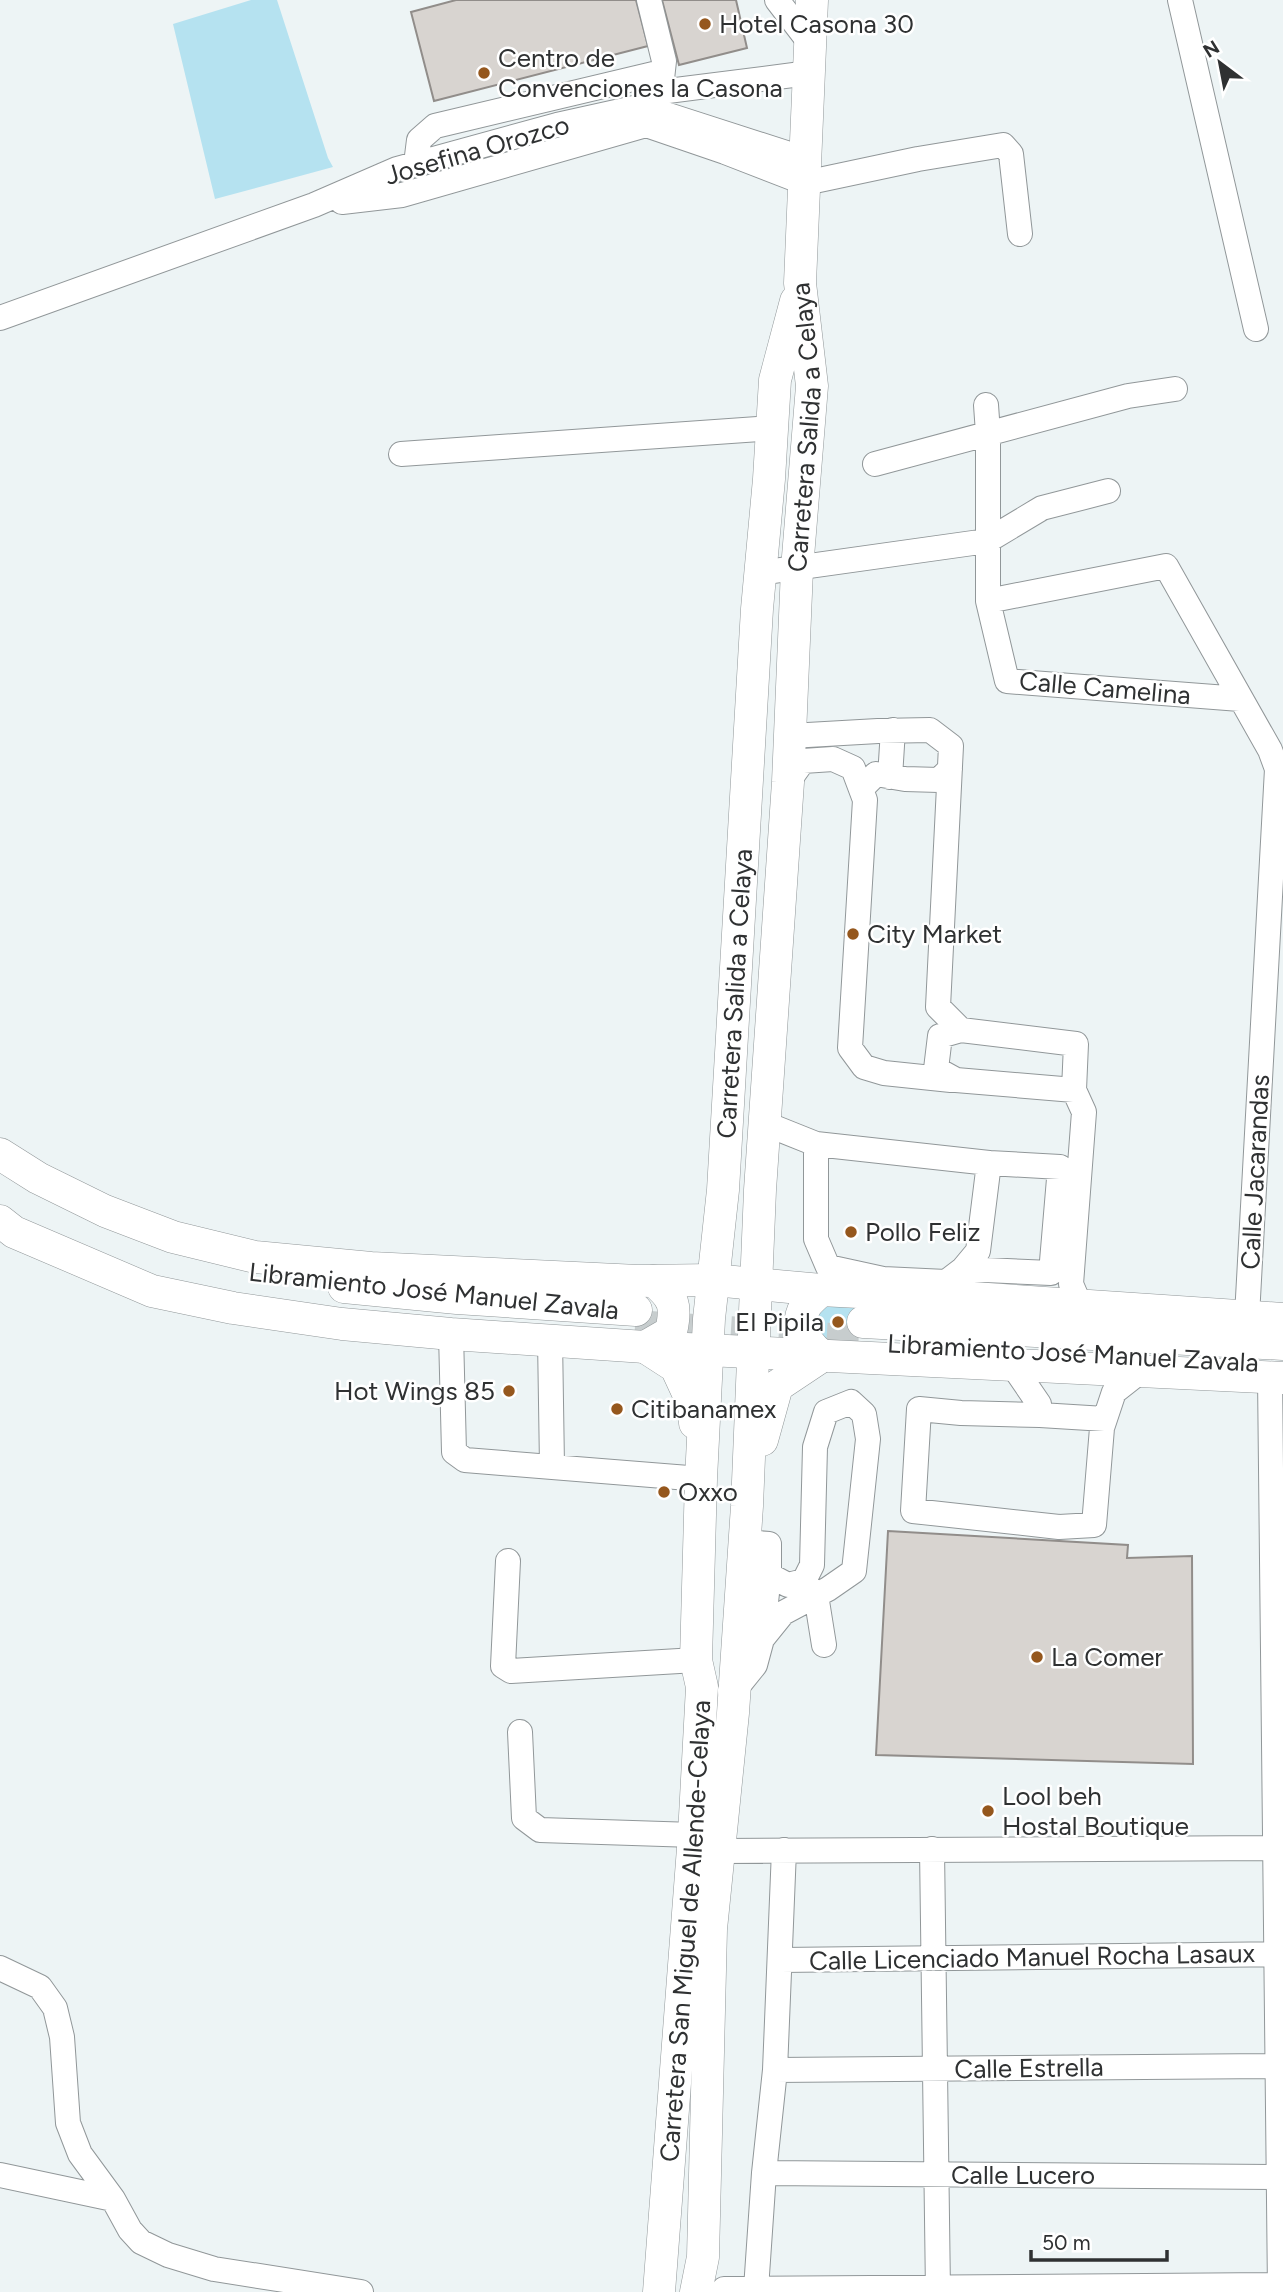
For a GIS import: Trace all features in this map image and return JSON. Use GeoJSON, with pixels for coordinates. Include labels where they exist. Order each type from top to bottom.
{"type":"FeatureCollection","features":[{"type":"Feature","properties":{"kind":"main road"},"geometry":{"type":"LineString","coordinates":[[800,283],[811,0]]}},
{"type":"Feature","properties":{"kind":"main road","name":"Carretera Salida a Celaya"},"geometry":{"type":"LineString","coordinates":[[708,1335],[723,1190],[749,736],[775,380],[800,283]]}},
{"type":"Feature","properties":{"kind":"main road","name":"Carretera Salida a Celaya"},"geometry":{"type":"LineString","coordinates":[[747,1506],[760,1190],[788,782],[797,569],[812,386],[800,283]]}},
{"type":"Feature","properties":{"kind":"main road"},"geometry":{"type":"LineString","coordinates":[[749,736],[790,736]]}},
{"type":"Feature","properties":{"kind":"main road"},"geometry":{"type":"LineString","coordinates":[[0,1154],[38,1178],[105,1211],[173,1237],[255,1256],[371,1268],[654,1281],[713,1280],[821,1290],[968,1284],[1080,1305],[1283,1319]]}},
{"type":"Feature","properties":{"kind":"main road","name":"Libramiento José Manuel Zavala"},"geometry":{"type":"LineString","coordinates":[[0,1177],[63,1212],[146,1246],[222,1269],[323,1285],[457,1298],[639,1328]]}},
{"type":"Feature","properties":{"kind":"main road"},"geometry":{"type":"LineString","coordinates":[[654,1281],[681,1270],[698,1256],[710,1239],[723,1190]]}},
{"type":"Feature","properties":{"kind":"main road"},"geometry":{"type":"LineString","coordinates":[[760,1190],[772,1247],[790,1273],[821,1290]]}},
{"type":"Feature","properties":{"kind":"main road","name":"Libramiento José Manuel Zavala"},"geometry":{"type":"LineString","coordinates":[[0,1205],[120,1264],[185,1284],[301,1303],[385,1312],[639,1328]]}},
{"type":"Feature","properties":{"kind":"main road"},"geometry":{"type":"LineString","coordinates":[[0,1221],[14,1231],[152,1291],[233,1308],[342,1324],[451,1334],[550,1339],[639,1328],[708,1335],[752,1352],[1013,1366],[1279,1373]]}},
{"type":"Feature","properties":{"kind":"main road"},"geometry":{"type":"LineString","coordinates":[[639,1328],[671,1332],[675,1312],[669,1294],[654,1281]]}},
{"type":"Feature","properties":{"kind":"main road"},"geometry":{"type":"LineString","coordinates":[[821,1290],[805,1307],[801,1326],[807,1344],[821,1356]]}},
{"type":"Feature","properties":{"kind":"main road"},"geometry":{"type":"LineString","coordinates":[[639,1328],[676,1367],[694,1406],[701,1479]]}},
{"type":"Feature","properties":{"kind":"main road","name":"Libramiento José Manuel Zavala"},"geometry":{"type":"LineString","coordinates":[[1279,1373],[863,1331],[1283,1344]]}},
{"type":"Feature","properties":{"kind":"main road","name":"Carretera San Miguel de Allende-Celaya"},"geometry":{"type":"LineString","coordinates":[[659,2292],[694,1835],[701,1479],[708,1335]]}},
{"type":"Feature","properties":{"kind":"main road"},"geometry":{"type":"LineString","coordinates":[[714,2291],[703,2257],[711,1929],[734,1691],[747,1506],[765,1423],[777,1386],[821,1356]]}},
{"type":"Feature","properties":{"kind":"street"},"geometry":{"type":"LineString","coordinates":[[649,0],[664,61],[657,100]]}},
{"type":"Feature","properties":{"kind":"street"},"geometry":{"type":"LineString","coordinates":[[416,164],[419,140],[435,126],[657,100],[809,58],[777,0]]}},
{"type":"Feature","properties":{"kind":"street"},"geometry":{"type":"LineString","coordinates":[[1180,0],[1256,329]]}},
{"type":"Feature","properties":{"kind":"street","name":"Josefina Orozco"},"geometry":{"type":"LineString","coordinates":[[0,318],[314,205],[397,169],[657,100]]}},
{"type":"Feature","properties":{"kind":"street","name":"Josefina Orozco"},"geometry":{"type":"LineString","coordinates":[[657,100],[725,152],[805,171]]}},
{"type":"Feature","properties":{"kind":"street","name":"Josefina Orozco"},"geometry":{"type":"LineString","coordinates":[[314,205],[402,195],[657,100]]}},
{"type":"Feature","properties":{"kind":"street"},"geometry":{"type":"LineString","coordinates":[[805,171],[918,159],[1003,145],[1011,154],[1020,234]]}},
{"type":"Feature","properties":{"kind":"street"},"geometry":{"type":"LineString","coordinates":[[875,464],[1128,396],[1175,388]]}},
{"type":"Feature","properties":{"kind":"street"},"geometry":{"type":"LineString","coordinates":[[986,405],[988,601]]}},
{"type":"Feature","properties":{"kind":"street"},"geometry":{"type":"LineString","coordinates":[[401,453],[773,428]]}},
{"type":"Feature","properties":{"kind":"street"},"geometry":{"type":"LineString","coordinates":[[760,573],[987,541],[1042,508],[1108,491]]}},
{"type":"Feature","properties":{"kind":"street","name":"Calle Jacarandas"},"geometry":{"type":"LineString","coordinates":[[988,601],[1166,566],[1270,750],[1277,769],[1247,1316]]}},
{"type":"Feature","properties":{"kind":"street","name":"Calle Camelina"},"geometry":{"type":"LineString","coordinates":[[988,601],[1007,681],[1240,699]]}},
{"type":"Feature","properties":{"kind":"street"},"geometry":{"type":"LineString","coordinates":[[890,777],[893,730]]}},
{"type":"Feature","properties":{"kind":"street"},"geometry":{"type":"LineString","coordinates":[[790,736],[930,730],[951,746],[938,1007],[961,1030]]}},
{"type":"Feature","properties":{"kind":"street"},"geometry":{"type":"LineString","coordinates":[[788,782],[803,761],[833,759],[853,768],[865,800],[850,1048],[864,1067],[884,1073],[1074,1090]]}},
{"type":"Feature","properties":{"kind":"street"},"geometry":{"type":"LineString","coordinates":[[861,789],[876,774],[939,780],[950,769]]}},
{"type":"Feature","properties":{"kind":"street"},"geometry":{"type":"LineString","coordinates":[[956,1080],[936,1069],[940,1036],[961,1030],[1076,1044],[1074,1090],[1084,1112],[1071,1284],[1080,1305]]}},
{"type":"Feature","properties":{"kind":"street"},"geometry":{"type":"LineString","coordinates":[[765,1124],[816,1144],[989,1163],[1060,1167],[1051,1273],[968,1284],[883,1279],[828,1266],[816,1239],[816,1144]]}},
{"type":"Feature","properties":{"kind":"street"},"geometry":{"type":"LineString","coordinates":[[968,1284],[978,1251],[989,1163]]}},
{"type":"Feature","properties":{"kind":"street"},"geometry":{"type":"LineString","coordinates":[[451,1334],[454,1452],[466,1460],[701,1479]]}},
{"type":"Feature","properties":{"kind":"street"},"geometry":{"type":"LineString","coordinates":[[550,1339],[552,1466]]}},
{"type":"Feature","properties":{"kind":"street"},"geometry":{"type":"LineString","coordinates":[[1013,1366],[1039,1404],[1040,1415]]}},
{"type":"Feature","properties":{"kind":"street"},"geometry":{"type":"LineString","coordinates":[[1105,1419],[919,1409],[912,1511],[1059,1527],[1094,1525],[1105,1419],[1114,1392],[1142,1370]]}},
{"type":"Feature","properties":{"kind":"street"},"geometry":{"type":"LineString","coordinates":[[714,2291],[1281,2287],[1279,1373]]}},
{"type":"Feature","properties":{"kind":"street"},"geometry":{"type":"LineString","coordinates":[[762,1639],[783,1613],[810,1588],[854,1571],[868,1439],[864,1413],[851,1402],[826,1412],[815,1447],[810,1588],[824,1645]]}},
{"type":"Feature","properties":{"kind":"street"},"geometry":{"type":"LineString","coordinates":[[508,1561],[503,1666],[511,1671],[699,1674],[734,1691],[755,1665],[762,1639],[769,1575],[769,1544],[745,1542]]}},
{"type":"Feature","properties":{"kind":"street"},"geometry":{"type":"LineString","coordinates":[[769,1575],[789,1585],[810,1588]]}},
{"type":"Feature","properties":{"kind":"street"},"geometry":{"type":"LineString","coordinates":[[520,1732],[524,1818],[540,1830],[694,1835]]}},
{"type":"Feature","properties":{"kind":"street"},"geometry":{"type":"LineString","coordinates":[[720,1851],[1279,1848]]}},
{"type":"Feature","properties":{"kind":"street"},"geometry":{"type":"LineString","coordinates":[[932,1849],[938,2290]]}},
{"type":"Feature","properties":{"kind":"street"},"geometry":{"type":"LineString","coordinates":[[756,2289],[775,2070],[784,1850]]}},
{"type":"Feature","properties":{"kind":"street","name":"Calle Licenciado Manuel Rocha Lasaux"},"geometry":{"type":"LineString","coordinates":[[781,1960],[1280,1954]]}},
{"type":"Feature","properties":{"kind":"street"},"geometry":{"type":"LineString","coordinates":[[0,1968],[40,1987],[55,2008],[62,2037],[68,2123],[80,2154],[113,2199],[130,2230],[141,2242],[168,2255],[214,2269],[361,2292]]}},
{"type":"Feature","properties":{"kind":"street","name":"Calle Estrella"},"geometry":{"type":"LineString","coordinates":[[775,2070],[1280,2066]]}},
{"type":"Feature","properties":{"kind":"street","name":"Calle Lucero"},"geometry":{"type":"LineString","coordinates":[[764,2173],[1281,2178]]}},
{"type":"Feature","properties":{"kind":"street"},"geometry":{"type":"LineString","coordinates":[[0,2175],[113,2199]]}},
{"type":"Feature","properties":{"kind":"shaded area"},"geometry":{"type":"Polygon","coordinates":[[[251,0],[277,0],[333,167],[215,199],[173,24],[251,0]]]}},
{"type":"Feature","properties":{"kind":"shaded area"},"geometry":{"type":"Polygon","coordinates":[[[823,1301],[854,1301],[854,1344],[820,1343],[812,1311],[823,1301]]]}},
{"type":"Feature","properties":{"kind":"building","name":"Centro de Convenciones la Casona"},"geometry":{"type":"Polygon","coordinates":[[[456,0],[636,0],[648,46],[434,101],[411,12],[456,0]]]}},
{"type":"Feature","properties":{"kind":"building","name":"Hotel Casona 30"},"geometry":{"type":"Polygon","coordinates":[[[662,0],[736,0],[747,48],[679,65],[662,0]]]}},
{"type":"Feature","properties":{"kind":"building","name":"La Comer"},"geometry":{"type":"Polygon","coordinates":[[[888,1531],[1128,1545],[1127,1558],[1192,1556],[1193,1764],[876,1755],[888,1531]]]}},
{"type":"Feature","properties":{"kind":"tunnel"},"geometry":{"type":"LineString","coordinates":[[635,1326],[863,1341]]}},
{"type":"Feature","properties":{"kind":"place","name":"Hotel Casona 30"},"geometry":{"type":"Point","coordinates":[705,24]}},
{"type":"Feature","properties":{"kind":"place","name":"Centro de Convenciones la Casona"},"geometry":{"type":"Point","coordinates":[484,73]}},
{"type":"Feature","properties":{"kind":"place","name":"City Market"},"geometry":{"type":"Point","coordinates":[853,934]}},
{"type":"Feature","properties":{"kind":"place","name":"Pollo Feliz"},"geometry":{"type":"Point","coordinates":[851,1232]}},
{"type":"Feature","properties":{"kind":"place","name":"El Pipila"},"geometry":{"type":"Point","coordinates":[838,1322]}},
{"type":"Feature","properties":{"kind":"place","name":"Hot Wings 85"},"geometry":{"type":"Point","coordinates":[509,1391]}},
{"type":"Feature","properties":{"kind":"place","name":"Citibanamex"},"geometry":{"type":"Point","coordinates":[617,1409]}},
{"type":"Feature","properties":{"kind":"place","name":"Oxxo"},"geometry":{"type":"Point","coordinates":[664,1492]}},
{"type":"Feature","properties":{"kind":"place","name":"La Comer"},"geometry":{"type":"Point","coordinates":[1037,1657]}},
{"type":"Feature","properties":{"kind":"place","name":"Lool beh Hostal Boutique"},"geometry":{"type":"Point","coordinates":[988,1811]}}]}
